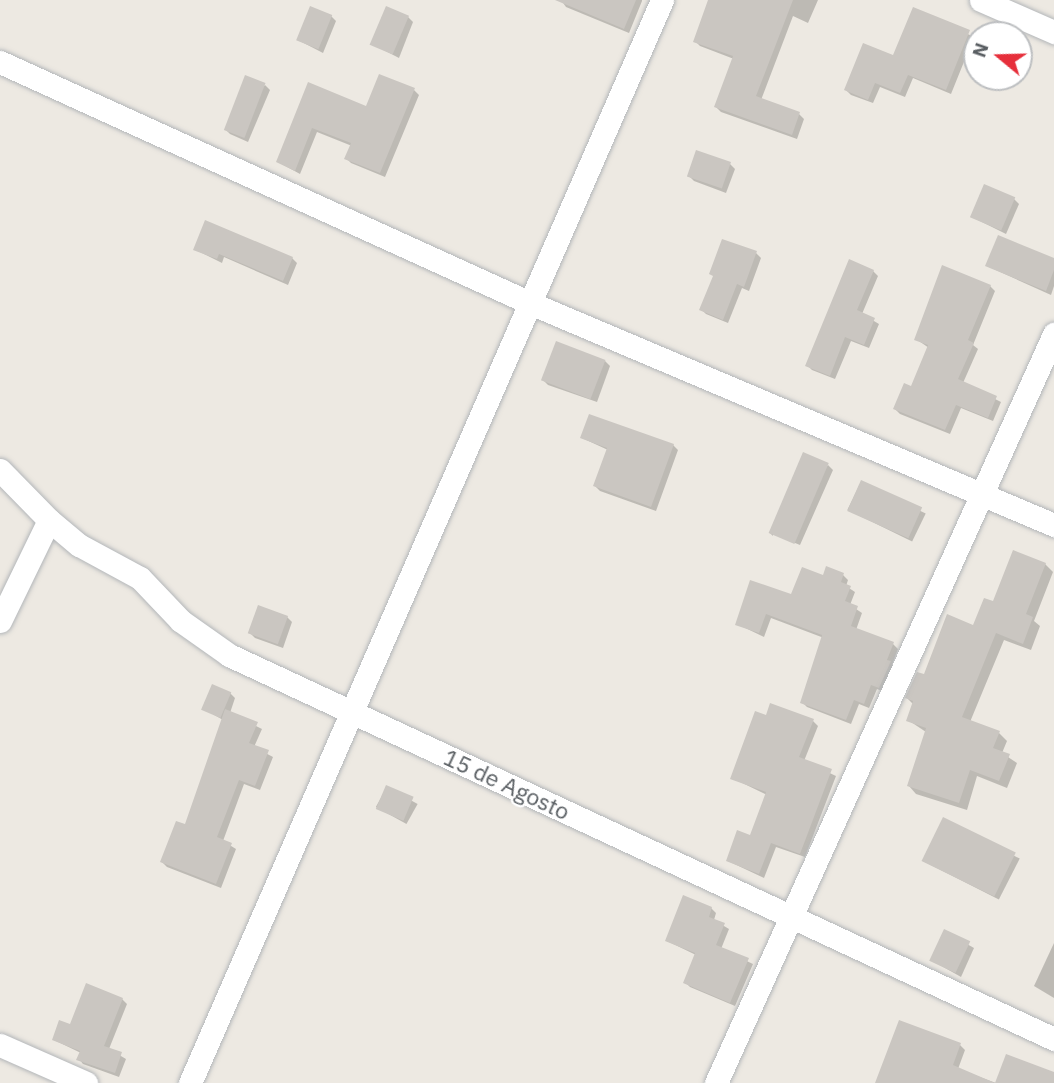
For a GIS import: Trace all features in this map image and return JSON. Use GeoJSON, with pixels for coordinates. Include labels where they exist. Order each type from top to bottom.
{"type":"FeatureCollection","features":[{"type":"Feature","properties":{"kind":"street"},"geometry":{"type":"LineString","coordinates":[[190,1083],[662,0]]}},
{"type":"Feature","properties":{"kind":"street"},"geometry":{"type":"LineString","coordinates":[[981,0],[1054,32]]}},
{"type":"Feature","properties":{"kind":"street"},"geometry":{"type":"LineString","coordinates":[[0,62],[530,303],[982,492],[1054,525]]}},
{"type":"Feature","properties":{"kind":"street"},"geometry":{"type":"LineString","coordinates":[[716,1083],[1054,334]]}},
{"type":"Feature","properties":{"kind":"street","name":"15 de Agosto"},"geometry":{"type":"LineString","coordinates":[[0,470],[49,520],[79,545],[141,578],[181,621],[229,655],[1054,1039]]}},
{"type":"Feature","properties":{"kind":"street"},"geometry":{"type":"LineString","coordinates":[[0,621],[49,520]]}},
{"type":"Feature","properties":{"kind":"street"},"geometry":{"type":"LineString","coordinates":[[0,1045],[86,1083]]}},
{"type":"Feature","properties":{"kind":"building"},"geometry":{"type":"Polygon","coordinates":[[[555,0],[636,0],[624,29],[555,0]]]}},
{"type":"Feature","properties":{"kind":"building"},"geometry":{"type":"Polygon","coordinates":[[[708,0],[793,0],[756,96],[800,112],[792,135],[714,107],[733,56],[693,42],[708,0]]]}},
{"type":"Feature","properties":{"kind":"building"},"geometry":{"type":"Polygon","coordinates":[[[310,6],[332,15],[318,49],[296,40],[310,6]]]}},
{"type":"Feature","properties":{"kind":"building"},"geometry":{"type":"Polygon","coordinates":[[[386,6],[409,16],[393,54],[370,45],[386,6]]]}},
{"type":"Feature","properties":{"kind":"building"},"geometry":{"type":"Polygon","coordinates":[[[913,7],[963,27],[963,48],[946,90],[908,75],[900,93],[875,83],[868,100],[844,90],[863,43],[893,55],[913,7]]]}},
{"type":"Feature","properties":{"kind":"building"},"geometry":{"type":"Polygon","coordinates":[[[379,74],[415,88],[380,173],[344,159],[351,143],[312,128],[295,171],[276,162],[308,82],[366,106],[379,74]]]}},
{"type":"Feature","properties":{"kind":"building"},"geometry":{"type":"Polygon","coordinates":[[[245,75],[266,83],[244,138],[224,130],[245,75]]]}},
{"type":"Feature","properties":{"kind":"building"},"geometry":{"type":"Polygon","coordinates":[[[696,150],[731,162],[722,189],[687,176],[696,150]]]}},
{"type":"Feature","properties":{"kind":"building"},"geometry":{"type":"Polygon","coordinates":[[[984,184],[1015,197],[1001,230],[970,217],[984,184]]]}},
{"type":"Feature","properties":{"kind":"building"},"geometry":{"type":"Polygon","coordinates":[[[205,220],[293,257],[283,281],[219,254],[217,259],[193,250],[205,220]]]}},
{"type":"Feature","properties":{"kind":"building"},"geometry":{"type":"Polygon","coordinates":[[[998,235],[1054,258],[1054,270],[1046,291],[985,266],[998,235]]]}},
{"type":"Feature","properties":{"kind":"building"},"geometry":{"type":"Polygon","coordinates":[[[722,239],[757,251],[744,287],[737,284],[723,320],[699,310],[713,276],[709,274],[722,239]]]}},
{"type":"Feature","properties":{"kind":"building"},"geometry":{"type":"Polygon","coordinates":[[[849,259],[874,270],[857,310],[875,318],[864,345],[845,337],[830,376],[805,366],[849,259]]]}},
{"type":"Feature","properties":{"kind":"building"},"geometry":{"type":"Polygon","coordinates":[[[942,265],[991,285],[968,340],[974,343],[958,379],[997,396],[988,418],[956,405],[945,430],[893,409],[904,383],[911,386],[928,345],[914,340],[942,265]]]}},
{"type":"Feature","properties":{"kind":"building"},"geometry":{"type":"Polygon","coordinates":[[[556,341],[605,360],[590,399],[541,380],[556,341]]]}},
{"type":"Feature","properties":{"kind":"building"},"geometry":{"type":"Polygon","coordinates":[[[589,414],[674,444],[651,507],[593,486],[607,448],[580,438],[589,414]]]}},
{"type":"Feature","properties":{"kind":"building"},"geometry":{"type":"Polygon","coordinates":[[[803,452],[829,463],[794,544],[769,533],[803,452]]]}},
{"type":"Feature","properties":{"kind":"building"},"geometry":{"type":"Polygon","coordinates":[[[861,480],[922,507],[908,538],[847,511],[861,480]]]}},
{"type":"Feature","properties":{"kind":"building"},"geometry":{"type":"Polygon","coordinates":[[[1013,550],[1046,563],[1026,614],[1033,617],[1023,644],[996,633],[962,717],[1000,731],[993,748],[1010,754],[999,781],[970,770],[959,803],[907,786],[926,728],[906,721],[913,701],[905,698],[917,672],[924,674],[947,614],[973,625],[984,598],[993,601],[1013,550]]]}},
{"type":"Feature","properties":{"kind":"building"},"geometry":{"type":"Polygon","coordinates":[[[826,566],[844,573],[841,582],[851,586],[845,601],[858,606],[851,626],[894,642],[887,660],[891,661],[879,688],[871,685],[864,704],[854,700],[846,720],[800,703],[822,635],[766,614],[759,633],[735,625],[750,580],[791,594],[802,567],[823,575],[826,566]]]}},
{"type":"Feature","properties":{"kind":"building"},"geometry":{"type":"Polygon","coordinates":[[[258,605],[288,616],[278,644],[248,633],[258,605]]]}},
{"type":"Feature","properties":{"kind":"building"},"geometry":{"type":"Polygon","coordinates":[[[212,684],[231,692],[220,718],[201,710],[212,684]]]}},
{"type":"Feature","properties":{"kind":"building"},"geometry":{"type":"Polygon","coordinates":[[[770,703],[814,719],[799,757],[832,769],[800,854],[771,843],[759,874],[726,861],[737,830],[750,835],[766,792],[730,779],[755,711],[766,715],[770,703]]]}},
{"type":"Feature","properties":{"kind":"building"},"geometry":{"type":"Polygon","coordinates":[[[225,709],[258,722],[249,743],[269,750],[255,786],[239,780],[217,837],[232,843],[216,884],[160,862],[176,821],[185,824],[225,709]]]}},
{"type":"Feature","properties":{"kind":"building"},"geometry":{"type":"Polygon","coordinates":[[[386,785],[414,797],[403,821],[376,809],[386,785]]]}},
{"type":"Feature","properties":{"kind":"building"},"geometry":{"type":"Polygon","coordinates":[[[943,817],[1016,853],[994,897],[922,861],[943,817]]]}},
{"type":"Feature","properties":{"kind":"building"},"geometry":{"type":"Polygon","coordinates":[[[683,895],[712,907],[709,917],[725,923],[716,945],[749,958],[730,1003],[683,983],[695,953],[665,941],[683,895]]]}},
{"type":"Feature","properties":{"kind":"building"},"geometry":{"type":"Polygon","coordinates":[[[944,929],[970,941],[955,973],[929,961],[944,929]]]}},
{"type":"Feature","properties":{"kind":"building"},"geometry":{"type":"Polygon","coordinates":[[[86,983],[123,998],[104,1046],[122,1052],[115,1073],[76,1060],[80,1051],[52,1040],[59,1020],[70,1024],[86,983]]]}},
{"type":"Feature","properties":{"kind":"building"},"geometry":{"type":"Polygon","coordinates":[[[899,1020],[961,1043],[953,1065],[995,1083],[875,1083],[899,1020]]]}},
{"type":"Feature","properties":{"kind":"building"},"geometry":{"type":"Polygon","coordinates":[[[1006,1054],[1054,1072],[1054,1083],[995,1083],[1006,1054]]]}}]}
